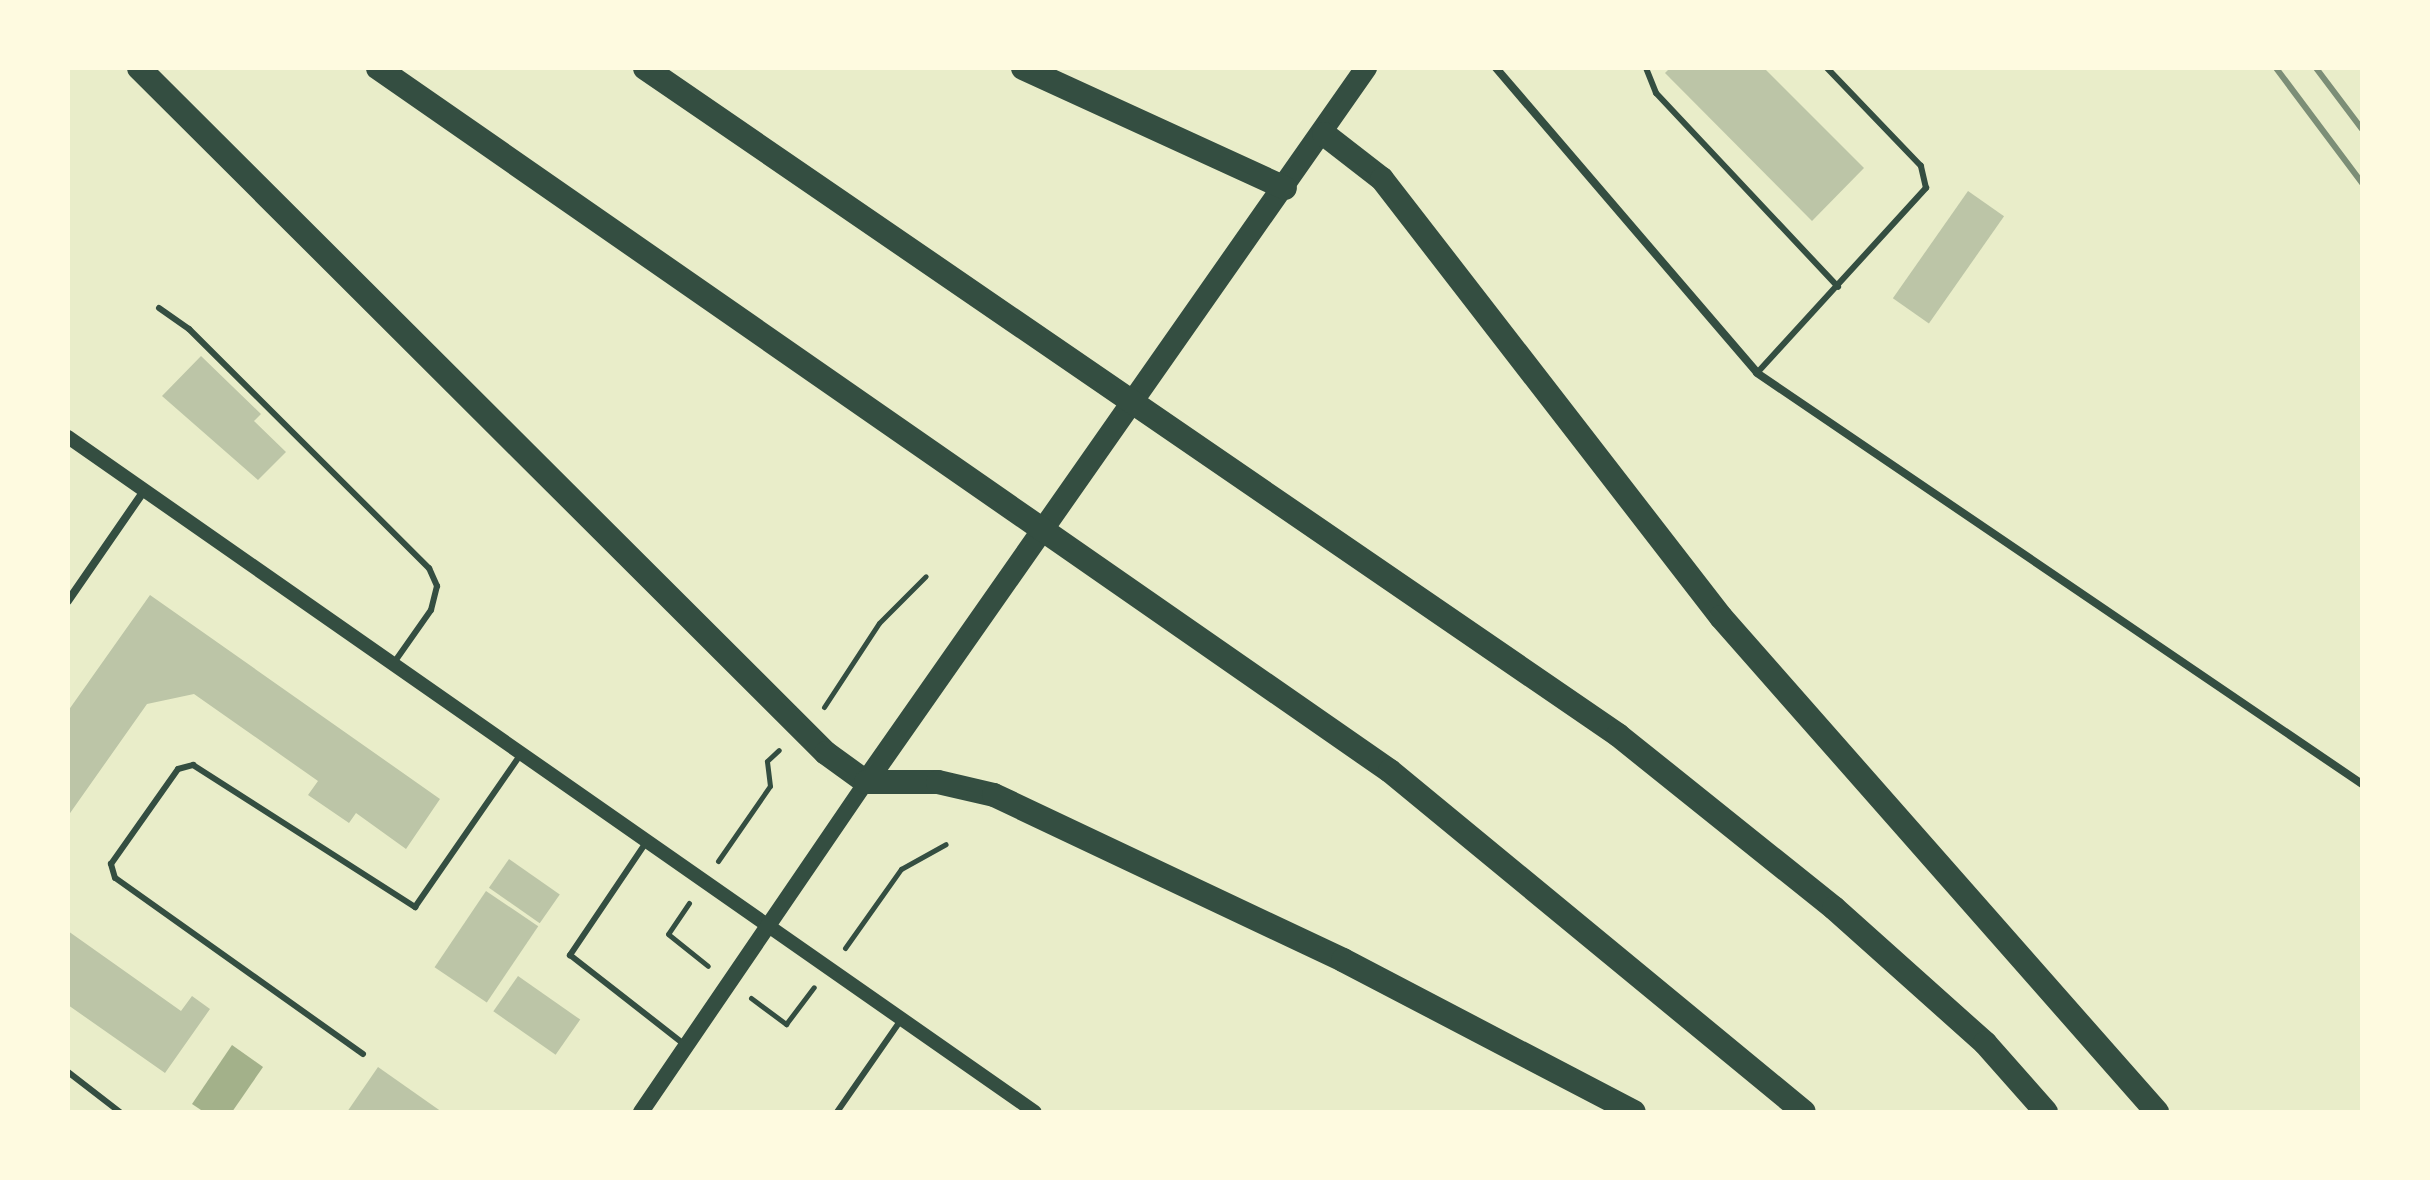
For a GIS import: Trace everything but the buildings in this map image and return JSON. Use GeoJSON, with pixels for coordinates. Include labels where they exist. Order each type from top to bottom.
{"type":"FeatureCollection","features":[{"type":"Feature","properties":{"kind":"highway"},"geometry":{"type":"LineString","coordinates":[[139,68],[818,744],[866,782],[938,782],[994,795],[1343,960],[1634,1112]]}},
{"type":"Feature","properties":{"kind":"highway"},"geometry":{"type":"LineString","coordinates":[[378,68],[1390,771],[1804,1112]]}},
{"type":"Feature","properties":{"kind":"highway"},"geometry":{"type":"LineString","coordinates":[[645,68],[1618,735],[1846,919],[1985,1043],[2046,1112]]}},
{"type":"Feature","properties":{"kind":"highway"},"geometry":{"type":"LineString","coordinates":[[1023,68],[1285,188]]}},
{"type":"Feature","properties":{"kind":"highway"},"geometry":{"type":"LineString","coordinates":[[866,782],[1324,134],[1366,68]]}},
{"type":"Feature","properties":{"kind":"highway"},"geometry":{"type":"LineString","coordinates":[[1324,134],[1382,179],[1731,629],[2157,1112]]}},
{"type":"Feature","properties":{"kind":"main road"},"geometry":{"type":"LineString","coordinates":[[641,1112],[866,782]]}},
{"type":"Feature","properties":{"kind":"street"},"geometry":{"type":"LineString","coordinates":[[1496,68],[1757,373],[2362,784]]}},
{"type":"Feature","properties":{"kind":"street"},"geometry":{"type":"LineString","coordinates":[[68,437],[1035,1112]]}},
{"type":"Feature","properties":{"kind":"street"},"geometry":{"type":"LineString","coordinates":[[68,601],[144,491]]}},
{"type":"Feature","properties":{"kind":"lane"},"geometry":{"type":"LineString","coordinates":[[1646,68],[1656,93],[1838,287]]}},
{"type":"Feature","properties":{"kind":"lane"},"geometry":{"type":"LineString","coordinates":[[1757,373],[1926,188],[1921,166],[1827,68]]}},
{"type":"Feature","properties":{"kind":"lane"},"geometry":{"type":"LineString","coordinates":[[159,308],[189,329],[429,568],[437,586],[431,610],[393,664]]}},
{"type":"Feature","properties":{"kind":"lane"},"geometry":{"type":"LineString","coordinates":[[363,1054],[115,878],[111,864],[178,769],[193,765],[415,907],[521,754]]}},
{"type":"Feature","properties":{"kind":"lane"},"geometry":{"type":"LineString","coordinates":[[647,841],[570,955],[687,1046]]}},
{"type":"Feature","properties":{"kind":"lane"},"geometry":{"type":"LineString","coordinates":[[837,1112],[902,1019]]}},
{"type":"Feature","properties":{"kind":"lane"},"geometry":{"type":"LineString","coordinates":[[68,1072],[120,1112]]}},
{"type":"Feature","properties":{"kind":"shaded area"},"geometry":{"type":"Polygon","coordinates":[[[232,1045],[263,1067],[232,1112],[204,1112],[192,1104],[232,1045]]]}},
{"type":"Feature","properties":{"kind":"railway"},"geometry":{"type":"LineString","coordinates":[[2276,68],[2362,183]]}},
{"type":"Feature","properties":{"kind":"railway"},"geometry":{"type":"LineString","coordinates":[[2316,68],[2362,129]]}}]}
